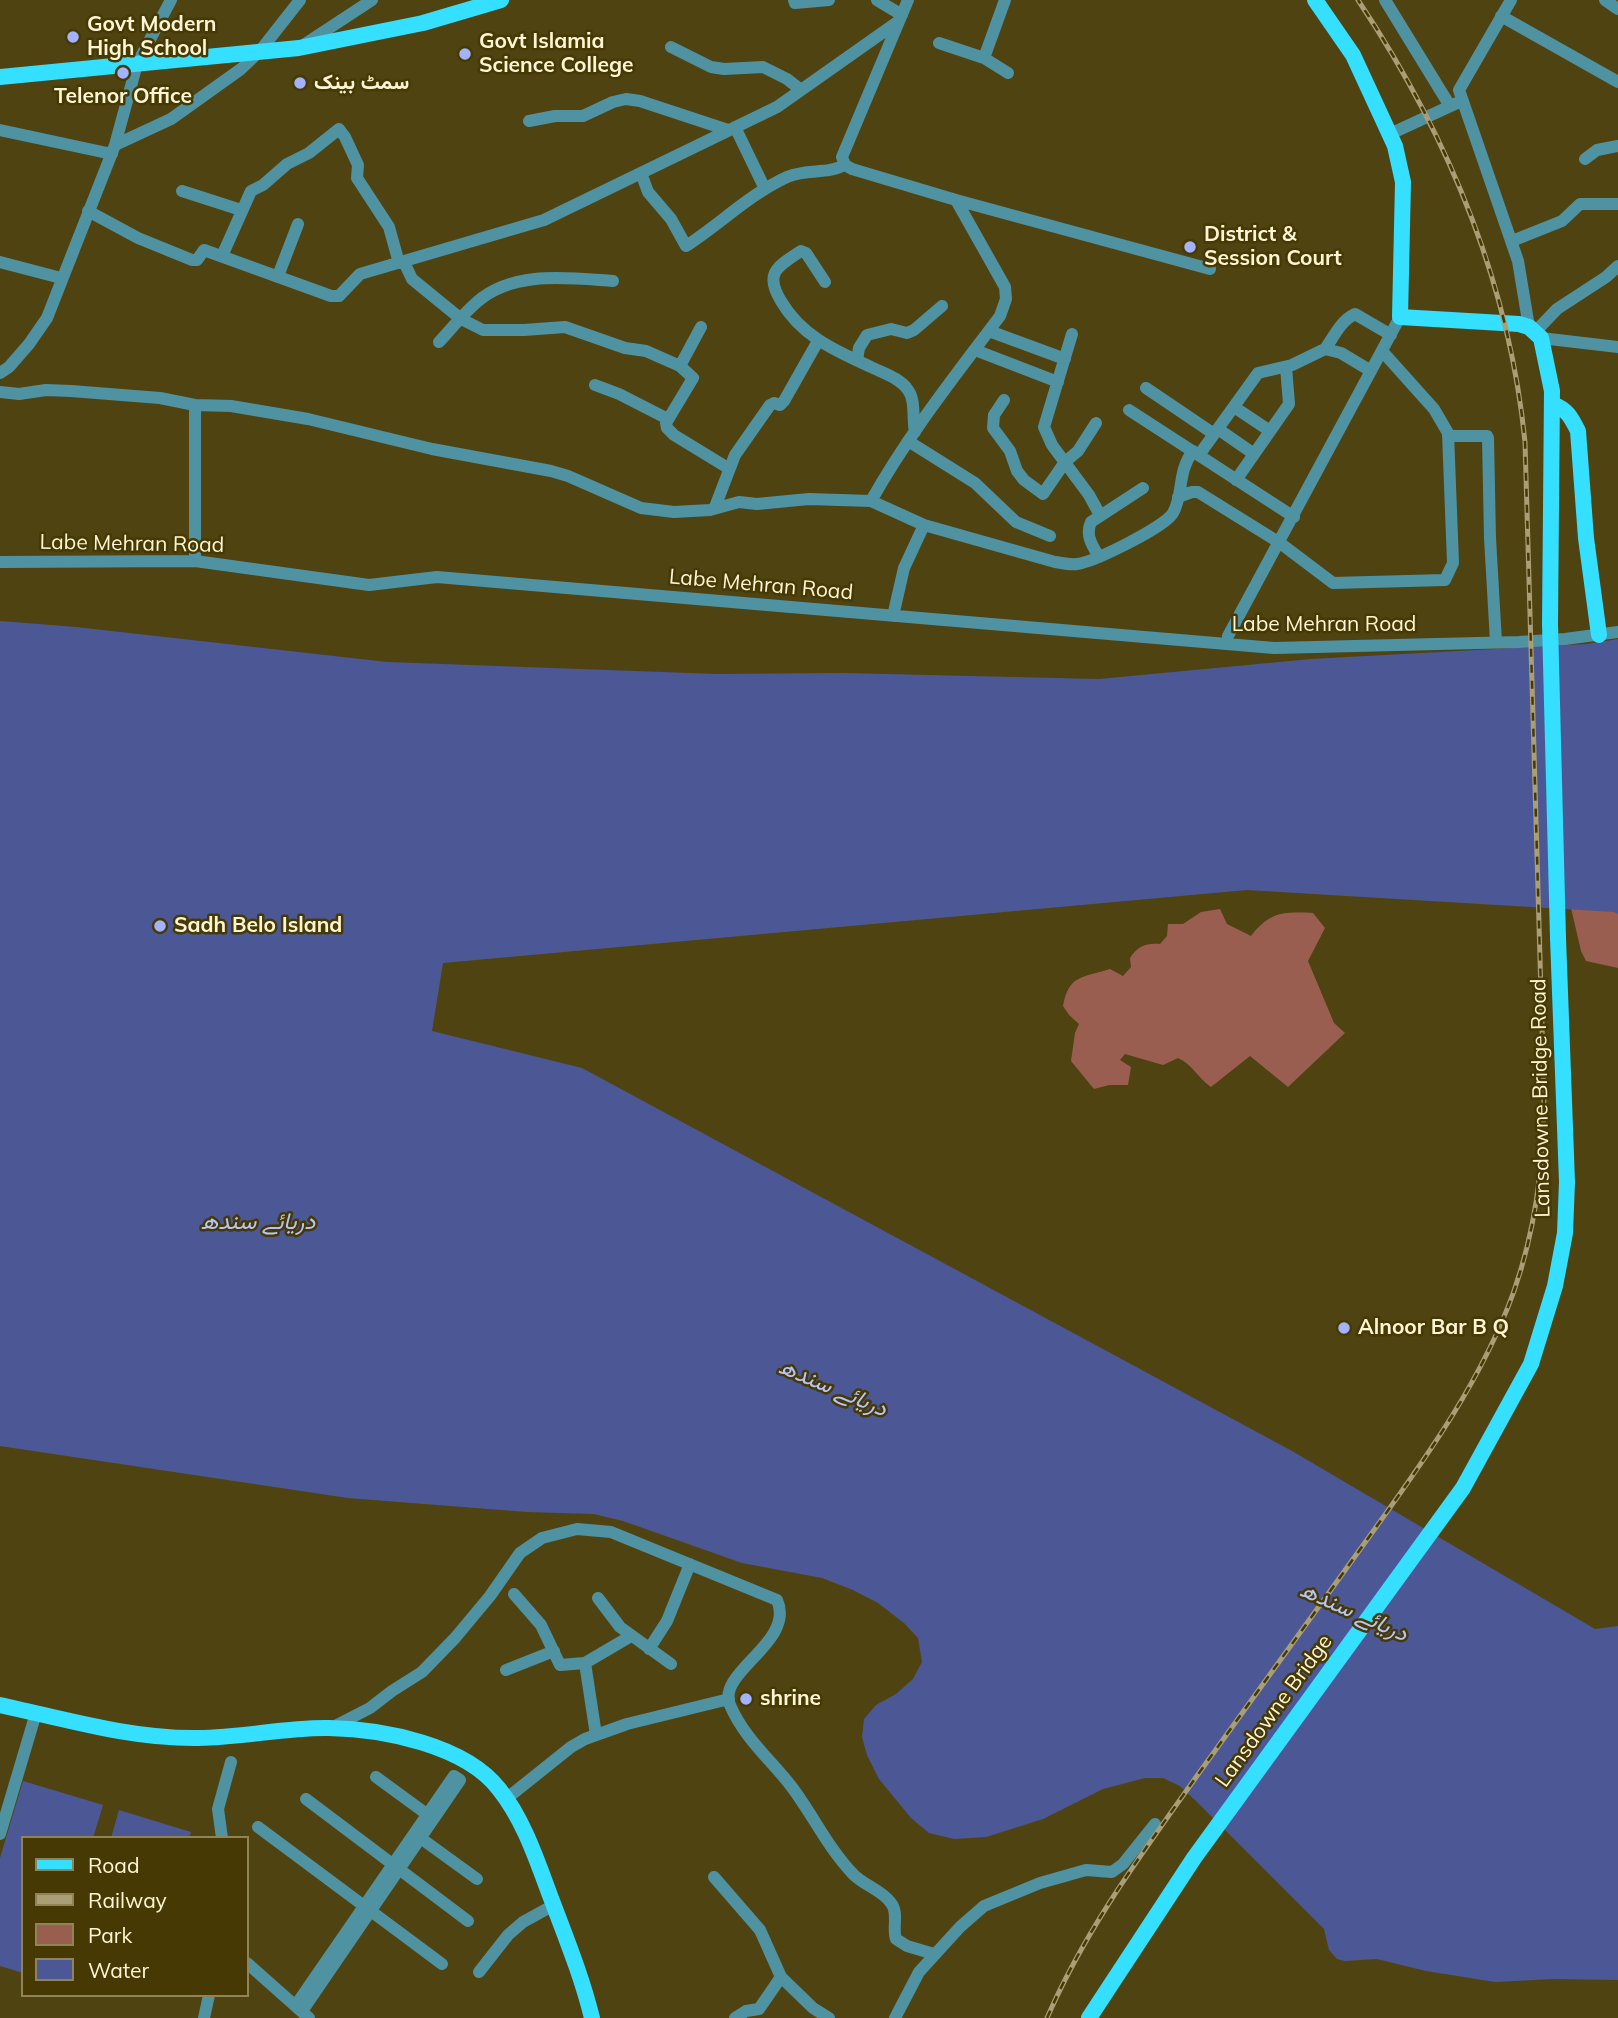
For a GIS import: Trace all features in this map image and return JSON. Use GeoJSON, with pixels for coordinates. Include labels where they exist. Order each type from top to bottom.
{"type":"FeatureCollection","features":[{"type":"Feature","properties":{"kind":"main road"},"geometry":{"type":"LineString","coordinates":[[0,77],[299,48],[423,23],[501,0]]}},
{"type":"Feature","properties":{"kind":"main road"},"geometry":{"type":"LineString","coordinates":[[1315,0],[1353,55],[1391,134],[1403,182],[1400,317],[1535,332]]}},
{"type":"Feature","properties":{"kind":"main road","name":"Lansdowne Bridge Road"},"geometry":{"type":"LineString","coordinates":[[1463,1488],[1531,1364],[1555,1286],[1565,1233],[1567,1182],[1550,624],[1552,404],[1549,369],[1535,332]]}},
{"type":"Feature","properties":{"kind":"main road"},"geometry":{"type":"LineString","coordinates":[[1552,404],[1563,408],[1571,416],[1578,431],[1586,538],[1599,635]]}},
{"type":"Feature","properties":{"kind":"main road","name":"Lansdowne Bridge"},"geometry":{"type":"LineString","coordinates":[[1089,2018],[1194,1858],[1463,1488]]}},
{"type":"Feature","properties":{"kind":"main road"},"geometry":{"type":"LineString","coordinates":[[0,1705],[122,1732],[196,1738],[250,1736],[310,1727],[333,1728],[402,1737],[447,1752],[479,1769],[498,1787],[519,1819],[585,1987],[593,2018]]}},
{"type":"Feature","properties":{"kind":"street"},"geometry":{"type":"LineString","coordinates":[[0,373],[9,367],[29,344],[47,318],[113,149],[137,64],[171,0]]}},
{"type":"Feature","properties":{"kind":"street"},"geometry":{"type":"LineString","coordinates":[[0,130],[113,149],[171,119],[242,69],[260,51],[300,0]]}},
{"type":"Feature","properties":{"kind":"street"},"geometry":{"type":"LineString","coordinates":[[299,48],[372,0]]}},
{"type":"Feature","properties":{"kind":"street"},"geometry":{"type":"LineString","coordinates":[[794,0],[795,3],[829,0]]}},
{"type":"Feature","properties":{"kind":"street"},"geometry":{"type":"LineString","coordinates":[[877,0],[901,18]]}},
{"type":"Feature","properties":{"kind":"street"},"geometry":{"type":"LineString","coordinates":[[908,0],[842,158],[845,165],[956,200],[1210,269]]}},
{"type":"Feature","properties":{"kind":"street"},"geometry":{"type":"LineString","coordinates":[[984,58],[1004,0]]}},
{"type":"Feature","properties":{"kind":"street"},"geometry":{"type":"LineString","coordinates":[[1385,0],[1450,106]]}},
{"type":"Feature","properties":{"kind":"street"},"geometry":{"type":"LineString","coordinates":[[1511,0],[1459,90],[1512,241],[1535,332]]}},
{"type":"Feature","properties":{"kind":"street"},"geometry":{"type":"LineString","coordinates":[[1605,0],[1618,9]]}},
{"type":"Feature","properties":{"kind":"street"},"geometry":{"type":"LineString","coordinates":[[1502,16],[1618,82]]}},
{"type":"Feature","properties":{"kind":"street"},"geometry":{"type":"LineString","coordinates":[[88,211],[138,239],[192,260],[197,260],[204,250],[331,296],[339,296],[360,274],[544,220],[777,107],[901,18]]}},
{"type":"Feature","properties":{"kind":"street"},"geometry":{"type":"LineString","coordinates":[[939,43],[984,58],[1008,73]]}},
{"type":"Feature","properties":{"kind":"street"},"geometry":{"type":"LineString","coordinates":[[671,47],[712,67],[763,67],[801,90]]}},
{"type":"Feature","properties":{"kind":"street"},"geometry":{"type":"LineString","coordinates":[[528,121],[555,116],[589,115],[613,102],[626,99],[640,101],[731,129],[765,189]]}},
{"type":"Feature","properties":{"kind":"street"},"geometry":{"type":"LineString","coordinates":[[1391,134],[1462,100]]}},
{"type":"Feature","properties":{"kind":"street"},"geometry":{"type":"LineString","coordinates":[[222,256],[251,191],[263,185],[287,164],[309,153],[339,129],[358,165],[357,178],[389,227],[401,262],[412,279],[461,318],[483,330],[565,327],[625,348],[646,351],[680,366],[692,378],[668,419],[667,428],[728,468]]}},
{"type":"Feature","properties":{"kind":"street"},"geometry":{"type":"LineString","coordinates":[[1586,159],[1597,150],[1618,146]]}},
{"type":"Feature","properties":{"kind":"street"},"geometry":{"type":"LineString","coordinates":[[641,173],[648,192],[671,219],[686,246],[765,189],[810,170],[831,172],[845,165]]}},
{"type":"Feature","properties":{"kind":"street"},"geometry":{"type":"LineString","coordinates":[[182,191],[241,210]]}},
{"type":"Feature","properties":{"kind":"street"},"geometry":{"type":"LineString","coordinates":[[872,501],[912,436],[1000,316],[1006,299],[1005,287],[956,200]]}},
{"type":"Feature","properties":{"kind":"street"},"geometry":{"type":"LineString","coordinates":[[1512,241],[1562,221],[1580,205],[1618,204]]}},
{"type":"Feature","properties":{"kind":"street"},"geometry":{"type":"LineString","coordinates":[[278,276],[298,224]]}},
{"type":"Feature","properties":{"kind":"street"},"geometry":{"type":"LineString","coordinates":[[825,282],[806,253],[801,251],[779,266],[772,284],[786,310],[798,325],[818,341],[885,373],[907,388],[913,400],[912,436]]}},
{"type":"Feature","properties":{"kind":"street"},"geometry":{"type":"LineString","coordinates":[[0,262],[61,278]]}},
{"type":"Feature","properties":{"kind":"street"},"geometry":{"type":"LineString","coordinates":[[1535,332],[1557,309],[1618,266]]}},
{"type":"Feature","properties":{"kind":"street"},"geometry":{"type":"LineString","coordinates":[[439,342],[478,301],[522,281],[548,278],[612,281]]}},
{"type":"Feature","properties":{"kind":"street"},"geometry":{"type":"LineString","coordinates":[[857,360],[859,348],[867,335],[891,329],[907,332],[914,330],[942,306]]}},
{"type":"Feature","properties":{"kind":"street"},"geometry":{"type":"LineString","coordinates":[[0,404],[6,392],[46,390],[160,398],[195,405],[232,406],[308,419],[432,449],[551,471],[641,508],[674,512],[709,510],[739,502],[757,504],[809,499],[872,501],[924,526],[1055,562],[1076,564],[1099,557],[1165,522],[1174,510],[1182,472],[1216,432],[1258,373],[1286,367],[1325,349],[1350,315],[1355,314],[1391,335]]}},
{"type":"Feature","properties":{"kind":"street"},"geometry":{"type":"LineString","coordinates":[[1228,636],[1400,317]]}},
{"type":"Feature","properties":{"kind":"street"},"geometry":{"type":"LineString","coordinates":[[680,366],[701,327]]}},
{"type":"Feature","properties":{"kind":"street"},"geometry":{"type":"LineString","coordinates":[[989,331],[1065,359]]}},
{"type":"Feature","properties":{"kind":"street"},"geometry":{"type":"LineString","coordinates":[[1535,332],[1618,347]]}},
{"type":"Feature","properties":{"kind":"street"},"geometry":{"type":"LineString","coordinates":[[1072,334],[1044,427],[1052,445],[1089,495],[1100,515]]}},
{"type":"Feature","properties":{"kind":"street"},"geometry":{"type":"LineString","coordinates":[[715,507],[728,468],[770,405],[780,405],[783,401],[818,341]]}},
{"type":"Feature","properties":{"kind":"street"},"geometry":{"type":"LineString","coordinates":[[975,349],[1058,382]]}},
{"type":"Feature","properties":{"kind":"street"},"geometry":{"type":"LineString","coordinates":[[1325,349],[1341,353],[1371,371]]}},
{"type":"Feature","properties":{"kind":"street"},"geometry":{"type":"LineString","coordinates":[[1178,497],[1198,492],[1280,543],[1333,583],[1445,580],[1453,563],[1448,436],[1443,421],[1434,409],[1382,351]]}},
{"type":"Feature","properties":{"kind":"street"},"geometry":{"type":"LineString","coordinates":[[1236,480],[1289,404],[1286,367]]}},
{"type":"Feature","properties":{"kind":"street"},"geometry":{"type":"LineString","coordinates":[[595,385],[620,394],[668,419]]}},
{"type":"Feature","properties":{"kind":"street"},"geometry":{"type":"LineString","coordinates":[[1146,388],[1254,454]]}},
{"type":"Feature","properties":{"kind":"street"},"geometry":{"type":"LineString","coordinates":[[1004,400],[995,415],[993,428],[1010,451],[1017,471],[1042,494],[1065,462],[1078,451],[1096,423]]}},
{"type":"Feature","properties":{"kind":"street"},"geometry":{"type":"LineString","coordinates":[[195,405],[195,561]]}},
{"type":"Feature","properties":{"kind":"street"},"geometry":{"type":"LineString","coordinates":[[1234,407],[1270,431]]}},
{"type":"Feature","properties":{"kind":"street"},"geometry":{"type":"LineString","coordinates":[[1129,410],[1294,517]]}},
{"type":"Feature","properties":{"kind":"street"},"geometry":{"type":"LineString","coordinates":[[912,436],[975,483],[1016,522],[1050,536]]}},
{"type":"Feature","properties":{"kind":"street"},"geometry":{"type":"LineString","coordinates":[[1448,436],[1488,438],[1496,642]]}},
{"type":"Feature","properties":{"kind":"street"},"geometry":{"type":"LineString","coordinates":[[1099,557],[1089,537],[1091,522],[1143,488]]}},
{"type":"Feature","properties":{"kind":"street"},"geometry":{"type":"LineString","coordinates":[[893,616],[904,568],[924,526]]}},
{"type":"Feature","properties":{"kind":"street","name":"Labe Mehran Road"},"geometry":{"type":"LineString","coordinates":[[0,562],[195,561],[313,575],[369,585],[438,577],[1274,648],[1519,642],[1618,632]]}},
{"type":"Feature","properties":{"kind":"street"},"geometry":{"type":"LineString","coordinates":[[333,1728],[370,1708],[422,1672],[490,1597],[520,1553],[542,1538],[577,1529],[611,1532],[776,1600],[779,1605],[778,1621],[772,1635],[762,1652],[738,1674],[731,1686],[729,1703],[755,1745],[792,1787],[836,1854],[855,1877],[891,1903],[895,1913],[893,1930],[896,1939],[908,1946],[934,1954]]}},
{"type":"Feature","properties":{"kind":"street"},"geometry":{"type":"LineString","coordinates":[[649,1649],[667,1621],[690,1564]]}},
{"type":"Feature","properties":{"kind":"street"},"geometry":{"type":"LineString","coordinates":[[514,1594],[541,1625],[560,1664],[585,1663],[631,1636]]}},
{"type":"Feature","properties":{"kind":"street"},"geometry":{"type":"LineString","coordinates":[[598,1598],[614,1620],[631,1636],[671,1664]]}},
{"type":"Feature","properties":{"kind":"street"},"geometry":{"type":"LineString","coordinates":[[506,1670],[554,1651]]}},
{"type":"Feature","properties":{"kind":"street"},"geometry":{"type":"LineString","coordinates":[[585,1663],[596,1735]]}},
{"type":"Feature","properties":{"kind":"street"},"geometry":{"type":"LineString","coordinates":[[506,1799],[571,1747],[596,1735],[626,1724],[729,1699]]}},
{"type":"Feature","properties":{"kind":"street"},"geometry":{"type":"LineString","coordinates":[[0,1834],[36,1713]]}},
{"type":"Feature","properties":{"kind":"street"},"geometry":{"type":"LineString","coordinates":[[222,1836],[218,1809],[231,1762]]}},
{"type":"Feature","properties":{"kind":"street"},"geometry":{"type":"LineString","coordinates":[[248,1964],[302,2011],[417,1836],[460,1780],[454,1776],[417,1836]]}},
{"type":"Feature","properties":{"kind":"street"},"geometry":{"type":"LineString","coordinates":[[376,1777],[428,1815]]}},
{"type":"Feature","properties":{"kind":"street"},"geometry":{"type":"LineString","coordinates":[[306,1800],[468,1921]]}},
{"type":"Feature","properties":{"kind":"street"},"geometry":{"type":"LineString","coordinates":[[895,2018],[919,1972],[984,1906],[1041,1883],[1086,1870],[1109,1872],[1117,1869],[1155,1824]]}},
{"type":"Feature","properties":{"kind":"street"},"geometry":{"type":"LineString","coordinates":[[258,1827],[442,1965]]}},
{"type":"Feature","properties":{"kind":"street"},"geometry":{"type":"LineString","coordinates":[[417,1836],[477,1879]]}},
{"type":"Feature","properties":{"kind":"street"},"geometry":{"type":"LineString","coordinates":[[714,1877],[760,1930],[781,1977],[813,2008],[829,2018]]}},
{"type":"Feature","properties":{"kind":"street"},"geometry":{"type":"LineString","coordinates":[[479,1972],[508,1935],[523,1922],[554,1905]]}},
{"type":"Feature","properties":{"kind":"street"},"geometry":{"type":"LineString","coordinates":[[735,2018],[746,2011],[759,2009],[781,1977]]}},
{"type":"Feature","properties":{"kind":"street"},"geometry":{"type":"LineString","coordinates":[[204,2018],[209,1997]]}},
{"type":"Feature","properties":{"kind":"green space"},"geometry":{"type":"Polygon","coordinates":[[[1568,895],[1618,913],[1618,968],[1586,961],[1581,951],[1568,895]]]}},
{"type":"Feature","properties":{"kind":"green space"},"geometry":{"type":"Polygon","coordinates":[[[1220,909],[1227,924],[1251,936],[1271,917],[1313,913],[1325,928],[1308,961],[1334,1023],[1345,1033],[1288,1087],[1250,1056],[1211,1087],[1178,1058],[1163,1065],[1125,1054],[1120,1060],[1131,1067],[1128,1085],[1109,1085],[1094,1089],[1071,1061],[1079,1024],[1063,1006],[1069,988],[1085,976],[1110,969],[1123,976],[1131,967],[1130,958],[1139,948],[1160,944],[1167,936],[1168,924],[1183,924],[1201,912],[1220,909]]]}},
{"type":"Feature","properties":{"kind":"water","name":"دریائے سندھ"},"geometry":{"type":"Polygon","coordinates":[[[0,621],[387,662],[717,674],[843,673],[1099,679],[1311,659],[1587,644],[1618,639],[1618,914],[1247,890],[443,963],[432,1031],[582,1068],[1292,1451],[1595,1629],[1618,1626],[1618,1980],[1495,1982],[1426,1971],[1377,1959],[1337,1959],[1329,1950],[1324,1929],[1180,1786],[1163,1778],[1145,1778],[1103,1789],[1043,1819],[986,1837],[954,1839],[929,1833],[911,1818],[879,1779],[867,1755],[862,1737],[864,1719],[876,1705],[896,1694],[913,1679],[922,1662],[918,1638],[878,1603],[822,1578],[742,1563],[623,1521],[594,1514],[527,1512],[348,1498],[0,1446],[0,621]]]}},
{"type":"Feature","properties":{"kind":"water"},"geometry":{"type":"Polygon","coordinates":[[[23,1781],[103,1805],[94,1836],[21,1836],[21,1972],[0,1966],[0,1858],[23,1781]]]}},
{"type":"Feature","properties":{"kind":"water"},"geometry":{"type":"Polygon","coordinates":[[[119,1810],[191,1832],[190,1836],[112,1836],[119,1810]]]}},
{"type":"Feature","properties":{"kind":"railway"},"geometry":{"type":"LineString","coordinates":[[1047,2018],[1079,1953],[1137,1862],[1453,1415],[1487,1354],[1514,1291],[1528,1243],[1537,1195],[1544,1096],[1525,442],[1517,382],[1505,324],[1469,211],[1420,103],[1358,0]]}},
{"type":"Feature","properties":{"kind":"place","name":"Govt Modern High School"},"geometry":{"type":"Point","coordinates":[73,37]}},
{"type":"Feature","properties":{"kind":"place","name":"Govt Islamia Science College"},"geometry":{"type":"Point","coordinates":[465,54]}},
{"type":"Feature","properties":{"kind":"place","name":"Telenor Office"},"geometry":{"type":"Point","coordinates":[123,73]}},
{"type":"Feature","properties":{"kind":"place","name":"سمٹ بینک"},"geometry":{"type":"Point","coordinates":[300,83]}},
{"type":"Feature","properties":{"kind":"place","name":"District & Session Court"},"geometry":{"type":"Point","coordinates":[1190,247]}},
{"type":"Feature","properties":{"kind":"place","name":"Sadh Belo Island"},"geometry":{"type":"Point","coordinates":[160,926]}},
{"type":"Feature","properties":{"kind":"place","name":"Alnoor Bar B Q"},"geometry":{"type":"Point","coordinates":[1344,1328]}},
{"type":"Feature","properties":{"kind":"place","name":"shrine"},"geometry":{"type":"Point","coordinates":[746,1699]}}]}
